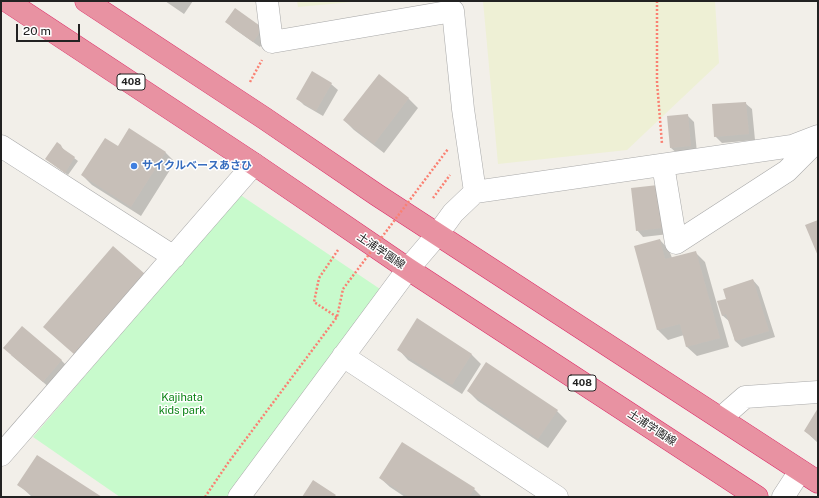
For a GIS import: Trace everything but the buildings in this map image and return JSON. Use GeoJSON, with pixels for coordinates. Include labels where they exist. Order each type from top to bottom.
{"type":"FeatureCollection","features":[{"type":"Feature","properties":{"kind":"highway","name":"土浦学園線"},"geometry":{"type":"LineString","coordinates":[[7,1],[254,164],[408,269],[757,497]]}},
{"type":"Feature","properties":{"kind":"highway"},"geometry":{"type":"LineString","coordinates":[[86,1],[264,118],[437,235],[818,482]]}},
{"type":"Feature","properties":{"kind":"street"},"geometry":{"type":"LineString","coordinates":[[267,1],[272,42],[453,11],[463,109],[475,192]]}},
{"type":"Feature","properties":{"kind":"street"},"geometry":{"type":"LineString","coordinates":[[239,497],[408,269],[437,235],[453,213],[475,192],[792,146],[818,136]]}},
{"type":"Feature","properties":{"kind":"street"},"geometry":{"type":"LineString","coordinates":[[663,165],[676,244],[787,171],[818,140]]}},
{"type":"Feature","properties":{"kind":"street"},"geometry":{"type":"LineString","coordinates":[[2,149],[174,258]]}},
{"type":"Feature","properties":{"kind":"street"},"geometry":{"type":"LineString","coordinates":[[1,455],[174,258],[254,164]]}},
{"type":"Feature","properties":{"kind":"street"},"geometry":{"type":"LineString","coordinates":[[343,356],[557,497]]}},
{"type":"Feature","properties":{"kind":"street"},"geometry":{"type":"LineString","coordinates":[[721,418],[746,397],[818,392]]}},
{"type":"Feature","properties":{"kind":"street"},"geometry":{"type":"LineString","coordinates":[[782,497],[800,471]]}},
{"type":"Feature","properties":{"kind":"path"},"geometry":{"type":"LineString","coordinates":[[657,1],[657,82],[663,165]]}},
{"type":"Feature","properties":{"kind":"path"},"geometry":{"type":"LineString","coordinates":[[205,497],[337,317],[343,289],[448,149],[450,156]]}},
{"type":"Feature","properties":{"kind":"path"},"geometry":{"type":"LineString","coordinates":[[433,198],[453,170]]}},
{"type":"Feature","properties":{"kind":"path"},"geometry":{"type":"LineString","coordinates":[[337,317],[314,302],[320,278],[338,250]]}},
{"type":"Feature","properties":{"kind":"green space"},"geometry":{"type":"Polygon","coordinates":[[[297,1],[362,1],[298,7],[297,1]]]}},
{"type":"Feature","properties":{"kind":"green space"},"geometry":{"type":"Polygon","coordinates":[[[483,1],[715,1],[719,63],[627,150],[498,164],[483,1]]]}},
{"type":"Feature","properties":{"kind":"green space","name":"Kajihata kids park"},"geometry":{"type":"Polygon","coordinates":[[[239,194],[383,291],[305,396],[227,497],[120,497],[33,437],[239,194]]]}},
{"type":"Feature","properties":{"kind":"place","name":"サイクルベースあさひ"},"geometry":{"type":"Point","coordinates":[134,166]}}]}
